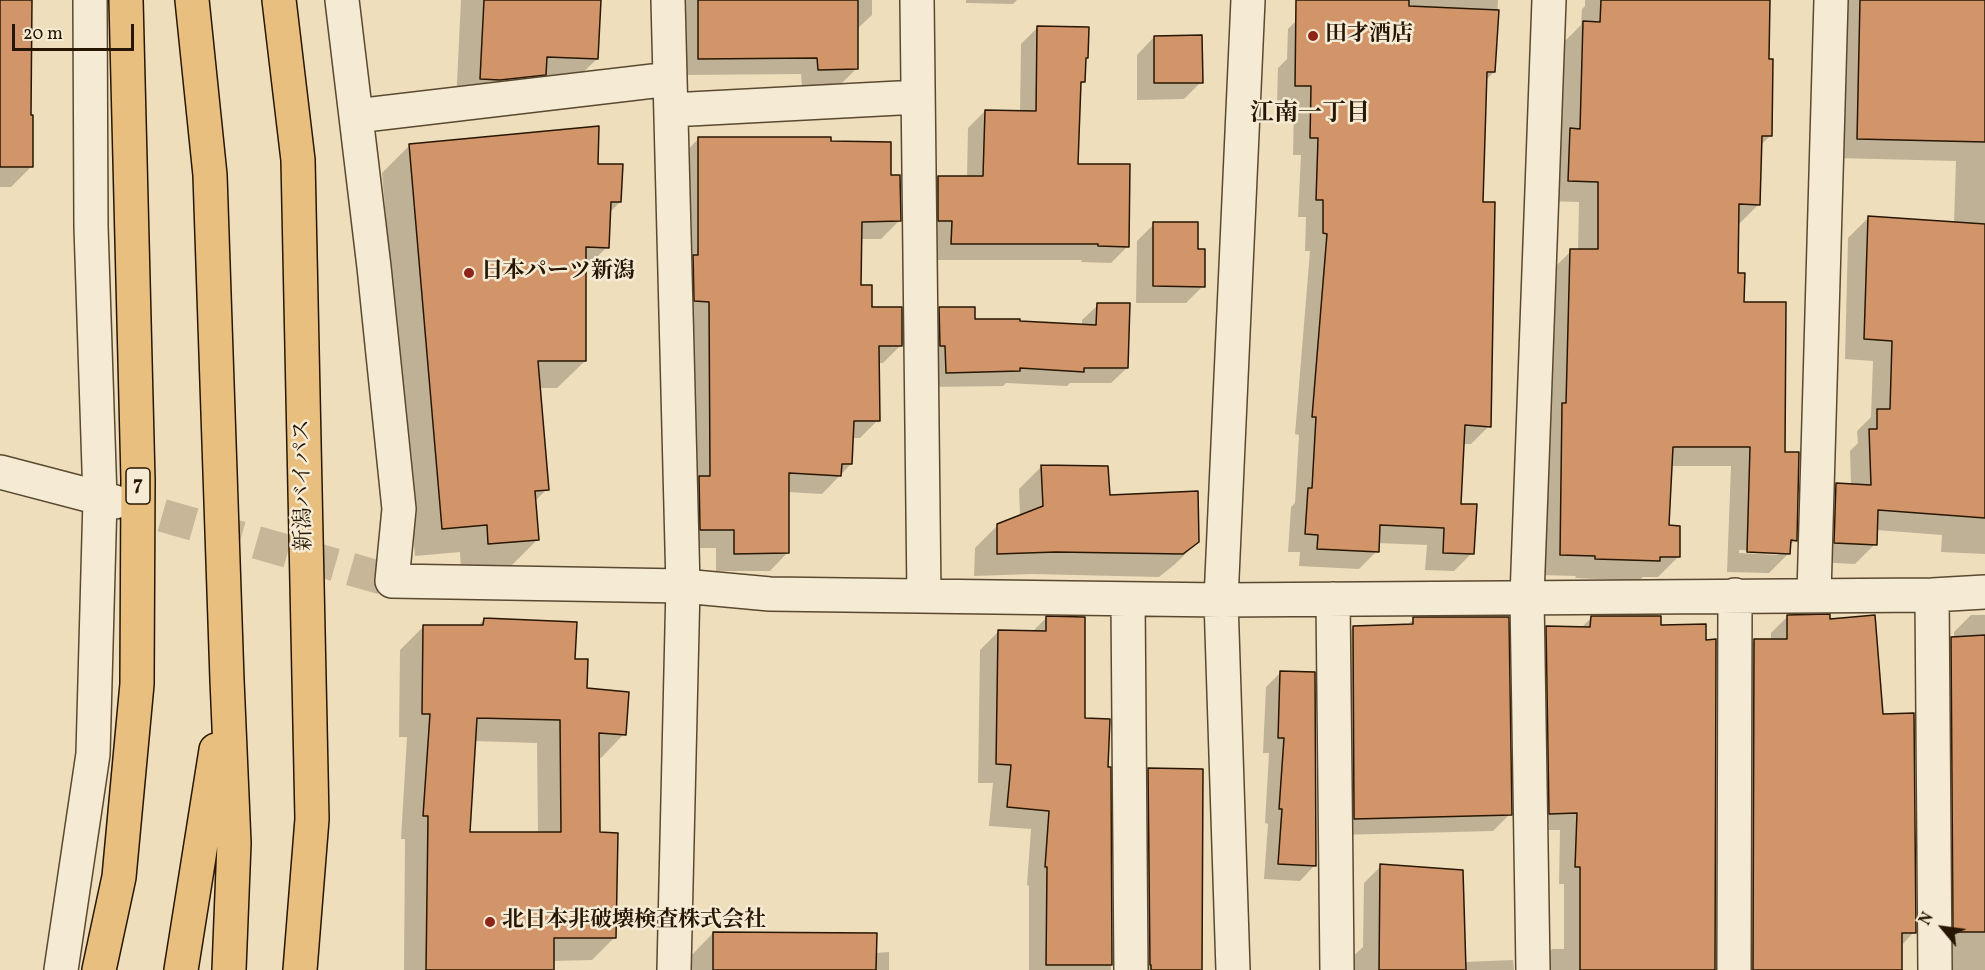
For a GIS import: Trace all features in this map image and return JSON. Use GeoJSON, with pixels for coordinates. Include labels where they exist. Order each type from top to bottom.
{"type":"FeatureCollection","features":[{"type":"Feature","properties":{"kind":"highway","name":"7"},"geometry":{"type":"LineString","coordinates":[[99,970],[119,877],[137,684],[138,480],[126,0]]}},
{"type":"Feature","properties":{"kind":"highway"},"geometry":{"type":"LineString","coordinates":[[192,0],[210,175],[226,680],[234,843],[229,970]]}},
{"type":"Feature","properties":{"kind":"highway","name":"新潟バイパス"},"geometry":{"type":"LineString","coordinates":[[279,0],[298,160],[299,196],[312,819],[300,970]]}},
{"type":"Feature","properties":{"kind":"highway"},"geometry":{"type":"LineString","coordinates":[[181,970],[226,680]]}},
{"type":"Feature","properties":{"kind":"street"},"geometry":{"type":"LineString","coordinates":[[61,970],[93,754],[107,501],[91,227],[90,0]]}},
{"type":"Feature","properties":{"kind":"street"},"geometry":{"type":"LineString","coordinates":[[342,0],[399,509],[392,581],[683,586],[770,594],[1221,600],[1814,594],[1932,595],[1985,592]]}},
{"type":"Feature","properties":{"kind":"street"},"geometry":{"type":"LineString","coordinates":[[668,0],[683,586],[674,970]]}},
{"type":"Feature","properties":{"kind":"street"},"geometry":{"type":"LineString","coordinates":[[917,0],[924,597]]}},
{"type":"Feature","properties":{"kind":"street"},"geometry":{"type":"LineString","coordinates":[[1233,970],[1221,600],[1248,0]]}},
{"type":"Feature","properties":{"kind":"street"},"geometry":{"type":"LineString","coordinates":[[1533,970],[1527,597],[1549,0]]}},
{"type":"Feature","properties":{"kind":"street"},"geometry":{"type":"LineString","coordinates":[[1814,594],[1831,0]]}},
{"type":"Feature","properties":{"kind":"street"},"geometry":{"type":"LineString","coordinates":[[356,116],[671,94],[918,97]]}},
{"type":"Feature","properties":{"kind":"street"},"geometry":{"type":"LineString","coordinates":[[0,472],[107,501]]}},
{"type":"Feature","properties":{"kind":"street"},"geometry":{"type":"LineString","coordinates":[[1734,970],[1735,595]]}},
{"type":"Feature","properties":{"kind":"street"},"geometry":{"type":"LineString","coordinates":[[1932,595],[1935,970]]}},
{"type":"Feature","properties":{"kind":"street"},"geometry":{"type":"LineString","coordinates":[[1128,599],[1131,970]]}},
{"type":"Feature","properties":{"kind":"street"},"geometry":{"type":"LineString","coordinates":[[1333,599],[1337,970]]}},
{"type":"Feature","properties":{"kind":"building"},"geometry":{"type":"Polygon","coordinates":[[[0,0],[32,0],[33,167],[0,167],[0,0]]]}},
{"type":"Feature","properties":{"kind":"building"},"geometry":{"type":"Polygon","coordinates":[[[484,0],[601,0],[598,59],[547,57],[546,75],[500,80],[480,79],[484,0]]]}},
{"type":"Feature","properties":{"kind":"building"},"geometry":{"type":"Polygon","coordinates":[[[698,0],[858,0],[858,69],[818,70],[817,58],[698,59],[698,0]]]}},
{"type":"Feature","properties":{"kind":"building"},"geometry":{"type":"Polygon","coordinates":[[[1296,0],[1409,0],[1409,6],[1499,10],[1495,72],[1487,72],[1483,202],[1495,202],[1491,427],[1465,425],[1461,504],[1477,504],[1474,554],[1443,553],[1444,528],[1380,525],[1379,552],[1317,549],[1318,535],[1305,534],[1308,488],[1312,488],[1316,417],[1312,417],[1327,234],[1323,233],[1323,200],[1316,200],[1318,138],[1310,138],[1311,86],[1295,86],[1296,0]]]}},
{"type":"Feature","properties":{"kind":"building"},"geometry":{"type":"Polygon","coordinates":[[[1601,0],[1770,0],[1769,59],[1773,59],[1772,136],[1762,136],[1760,205],[1739,204],[1738,273],[1745,273],[1744,302],[1786,302],[1785,452],[1799,452],[1797,541],[1791,540],[1790,554],[1747,552],[1750,447],[1673,447],[1669,525],[1680,526],[1680,557],[1660,557],[1660,561],[1595,559],[1595,556],[1560,555],[1562,403],[1566,403],[1570,249],[1598,249],[1598,182],[1568,181],[1570,128],[1580,129],[1583,21],[1600,22],[1601,0]]]}},
{"type":"Feature","properties":{"kind":"building"},"geometry":{"type":"Polygon","coordinates":[[[1860,0],[1985,0],[1985,142],[1857,139],[1860,0]]]}},
{"type":"Feature","properties":{"kind":"building"},"geometry":{"type":"Polygon","coordinates":[[[1037,26],[1089,27],[1085,82],[1081,82],[1078,164],[1130,164],[1129,247],[1098,246],[1098,244],[951,244],[952,221],[938,221],[938,176],[983,176],[985,110],[1036,111],[1037,26]]]}},
{"type":"Feature","properties":{"kind":"building"},"geometry":{"type":"Polygon","coordinates":[[[1202,35],[1203,83],[1154,83],[1154,36],[1202,35]]]}},
{"type":"Feature","properties":{"kind":"building","name":"日本パーツ新潟"},"geometry":{"type":"Polygon","coordinates":[[[599,126],[598,164],[623,164],[621,202],[611,202],[609,248],[586,247],[586,361],[538,361],[549,490],[535,491],[539,540],[488,544],[487,525],[442,529],[409,144],[599,126]]]}},
{"type":"Feature","properties":{"kind":"building"},"geometry":{"type":"Polygon","coordinates":[[[698,137],[831,137],[831,141],[891,142],[891,175],[900,175],[901,221],[862,222],[861,285],[872,285],[872,307],[902,307],[902,346],[879,346],[880,421],[854,421],[852,464],[842,464],[841,476],[789,473],[789,553],[734,554],[734,530],[700,530],[699,476],[710,476],[709,302],[694,301],[693,255],[698,255],[698,137]]]}},
{"type":"Feature","properties":{"kind":"building"},"geometry":{"type":"Polygon","coordinates":[[[1868,216],[1985,224],[1985,518],[1878,510],[1877,545],[1834,543],[1836,483],[1871,485],[1869,429],[1877,429],[1877,409],[1890,409],[1892,341],[1864,339],[1868,216]]]}},
{"type":"Feature","properties":{"kind":"building"},"geometry":{"type":"Polygon","coordinates":[[[1153,222],[1198,222],[1198,249],[1205,249],[1205,287],[1153,286],[1153,222]]]}},
{"type":"Feature","properties":{"kind":"building"},"geometry":{"type":"Polygon","coordinates":[[[1097,303],[1130,303],[1128,368],[1084,368],[1084,372],[1020,368],[1020,371],[946,373],[945,346],[940,346],[939,307],[975,307],[975,319],[1020,319],[1020,321],[1096,325],[1097,303]]]}},
{"type":"Feature","properties":{"kind":"building"},"geometry":{"type":"Polygon","coordinates":[[[1041,465],[1108,466],[1110,495],[1198,491],[1199,542],[1183,554],[1056,552],[997,554],[997,524],[1043,506],[1041,465]]]}},
{"type":"Feature","properties":{"kind":"building"},"geometry":{"type":"Polygon","coordinates":[[[1830,614],[1830,619],[1875,615],[1883,714],[1914,713],[1916,933],[1902,933],[1902,970],[1753,970],[1754,639],[1787,639],[1787,615],[1830,614]]]}},
{"type":"Feature","properties":{"kind":"building"},"geometry":{"type":"Polygon","coordinates":[[[1046,616],[1085,617],[1085,718],[1110,719],[1108,767],[1111,767],[1112,965],[1046,965],[1047,867],[1045,867],[1049,811],[1007,807],[1011,765],[996,764],[998,630],[1046,631],[1046,616]]]}},
{"type":"Feature","properties":{"kind":"building"},"geometry":{"type":"Polygon","coordinates":[[[1591,616],[1661,616],[1661,625],[1706,624],[1706,640],[1716,639],[1715,970],[1580,970],[1580,867],[1575,867],[1577,813],[1549,814],[1546,626],[1590,627],[1591,616]]]}},
{"type":"Feature","properties":{"kind":"building"},"geometry":{"type":"Polygon","coordinates":[[[1413,617],[1509,617],[1512,815],[1354,819],[1353,626],[1413,624],[1413,617]]]}},
{"type":"Feature","properties":{"kind":"building"},"geometry":{"type":"Polygon","coordinates":[[[484,618],[577,622],[575,659],[588,659],[587,688],[629,692],[626,735],[599,733],[600,832],[618,833],[616,938],[554,938],[554,970],[426,970],[428,816],[423,816],[430,714],[422,714],[423,625],[483,625],[484,618]],[[477,718],[470,832],[561,832],[560,720],[477,718]]]}},
{"type":"Feature","properties":{"kind":"building"},"geometry":{"type":"Polygon","coordinates":[[[1985,635],[1985,932],[1953,932],[1951,637],[1985,635]]]}},
{"type":"Feature","properties":{"kind":"building"},"geometry":{"type":"Polygon","coordinates":[[[1280,671],[1315,672],[1316,866],[1278,864],[1284,738],[1278,738],[1280,671]]]}},
{"type":"Feature","properties":{"kind":"building"},"geometry":{"type":"Polygon","coordinates":[[[1148,768],[1203,769],[1202,970],[1151,970],[1148,768]]]}},
{"type":"Feature","properties":{"kind":"building"},"geometry":{"type":"Polygon","coordinates":[[[1380,864],[1463,870],[1466,970],[1379,970],[1380,864]]]}},
{"type":"Feature","properties":{"kind":"building"},"geometry":{"type":"Polygon","coordinates":[[[713,932],[877,933],[876,970],[713,970],[713,932]]]}},
{"type":"Feature","properties":{"kind":"tunnel"},"geometry":{"type":"LineString","coordinates":[[115,502],[392,581]]}},
{"type":"Feature","properties":{"kind":"place","name":"田才酒店"},"geometry":{"type":"Point","coordinates":[1313,36]}},
{"type":"Feature","properties":{"kind":"place","name":"日本パーツ新潟"},"geometry":{"type":"Point","coordinates":[469,273]}},
{"type":"Feature","properties":{"kind":"place","name":"北日本非破壊検査株式会社"},"geometry":{"type":"Point","coordinates":[490,922]}},
{"type":"Feature","properties":{"kind":"district","name":"江南一丁目"},"geometry":{"type":"Point","coordinates":[1310,116]}}]}
